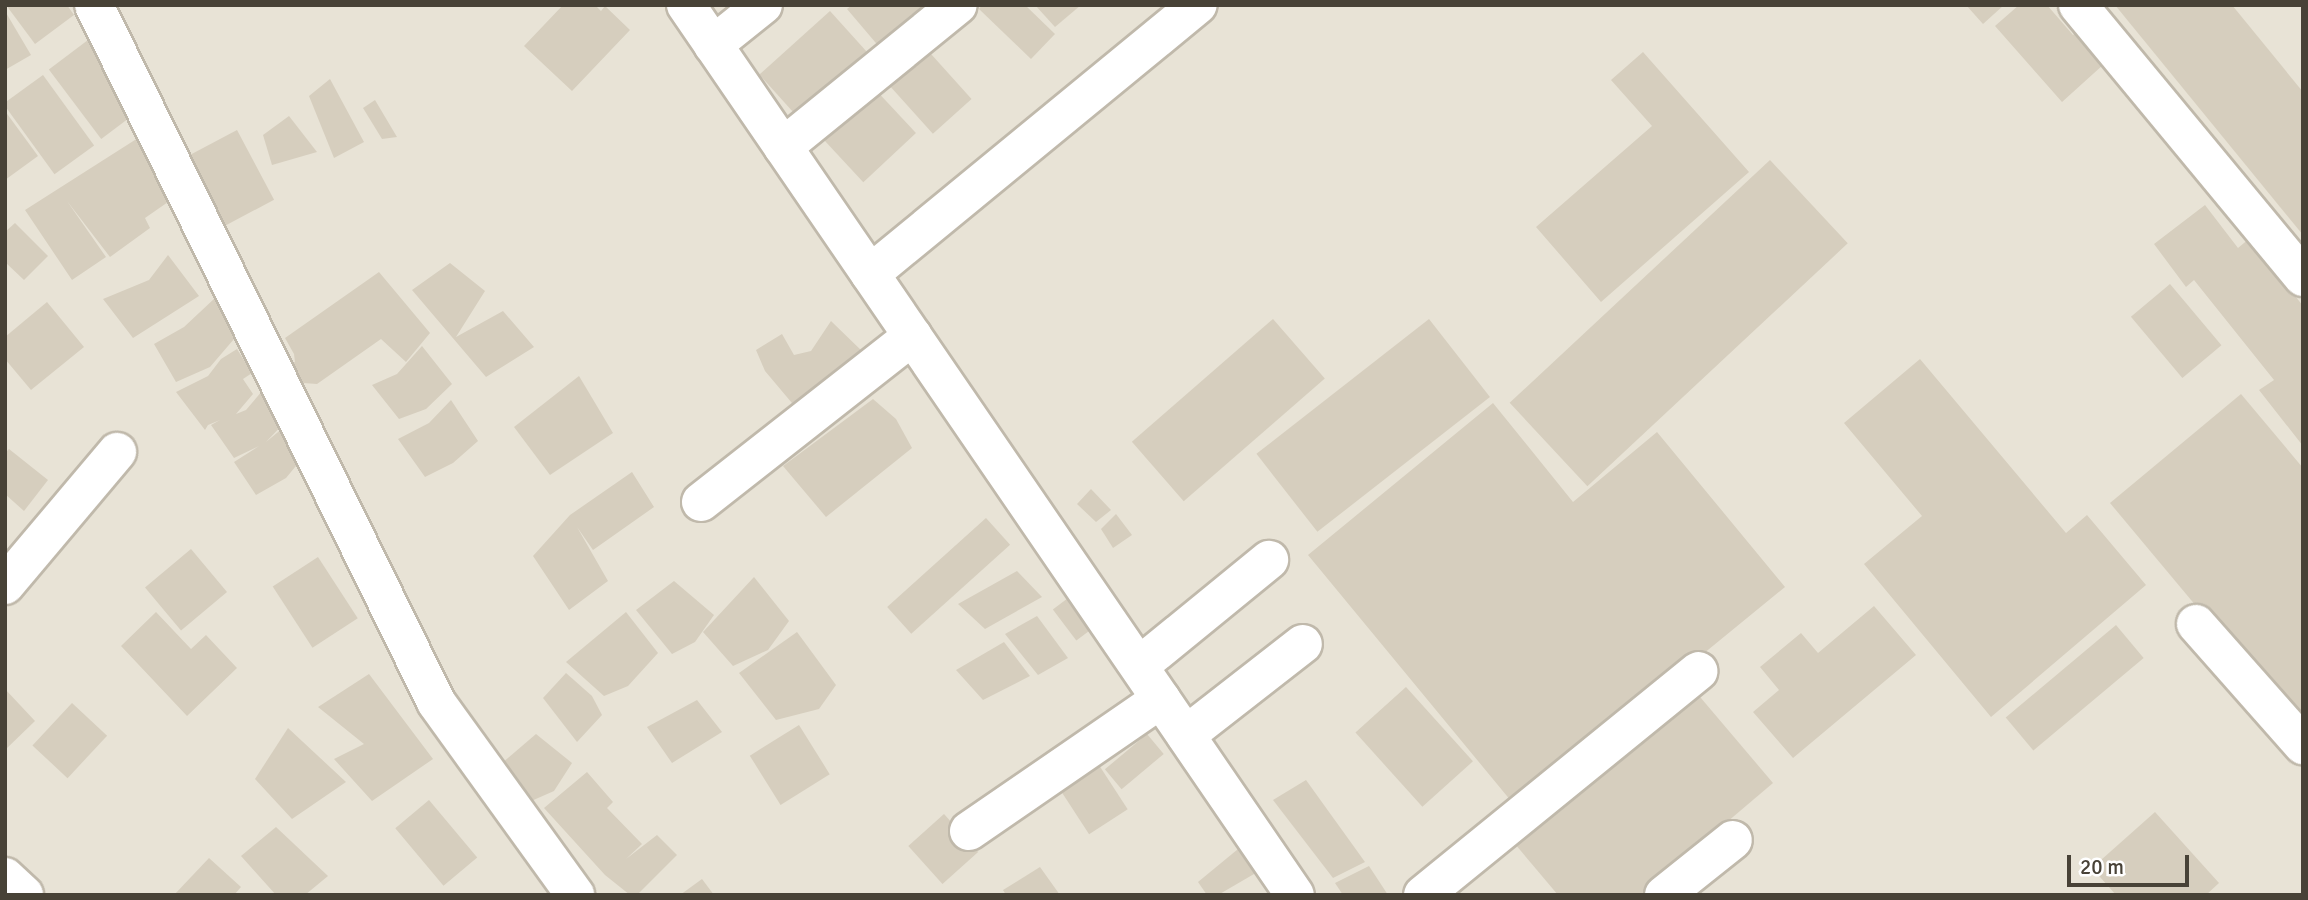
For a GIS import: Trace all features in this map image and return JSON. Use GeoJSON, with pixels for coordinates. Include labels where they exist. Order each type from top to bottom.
{"type":"FeatureCollection","features":[{"type":"Feature","properties":{"kind":"street"},"geometry":{"type":"LineString","coordinates":[[94,5],[436,702],[575,895]]}},
{"type":"Feature","properties":{"kind":"street"},"geometry":{"type":"LineString","coordinates":[[687,5],[1295,895]]}},
{"type":"Feature","properties":{"kind":"street"},"geometry":{"type":"LineString","coordinates":[[713,45],[763,5]]}},
{"type":"Feature","properties":{"kind":"street"},"geometry":{"type":"LineString","coordinates":[[783,146],[958,5]]}},
{"type":"Feature","properties":{"kind":"street"},"geometry":{"type":"LineString","coordinates":[[870,274],[1198,5]]}},
{"type":"Feature","properties":{"kind":"street"},"geometry":{"type":"LineString","coordinates":[[2078,5],[2303,276]]}},
{"type":"Feature","properties":{"kind":"street"},"geometry":{"type":"LineString","coordinates":[[701,502],[913,336]]}},
{"type":"Feature","properties":{"kind":"street"},"geometry":{"type":"LineString","coordinates":[[5,586],[117,452]]}},
{"type":"Feature","properties":{"kind":"street"},"geometry":{"type":"LineString","coordinates":[[1139,666],[1269,559]]}},
{"type":"Feature","properties":{"kind":"street"},"geometry":{"type":"LineString","coordinates":[[2196,624],[2303,745]]}},
{"type":"Feature","properties":{"kind":"street"},"geometry":{"type":"LineString","coordinates":[[1186,735],[1303,644]]}},
{"type":"Feature","properties":{"kind":"street"},"geometry":{"type":"LineString","coordinates":[[1423,895],[1699,671]]}},
{"type":"Feature","properties":{"kind":"street"},"geometry":{"type":"LineString","coordinates":[[969,831],[1161,699]]}},
{"type":"Feature","properties":{"kind":"street"},"geometry":{"type":"LineString","coordinates":[[1664,895],[1733,840]]}},
{"type":"Feature","properties":{"kind":"street"},"geometry":{"type":"LineString","coordinates":[[5,877],[24,895]]}},
{"type":"Feature","properties":{"kind":"shaded area"},"geometry":{"type":"Polygon","coordinates":[[[5,5],[2303,5],[2303,895],[5,895],[5,5]]]}},
{"type":"Feature","properties":{"kind":"building"},"geometry":{"type":"Polygon","coordinates":[[[6,5],[67,5],[74,15],[35,44],[6,5]]]}},
{"type":"Feature","properties":{"kind":"building"},"geometry":{"type":"Polygon","coordinates":[[[563,5],[595,5],[601,11],[605,6],[630,30],[572,91],[524,46],[563,5]]]}},
{"type":"Feature","properties":{"kind":"building"},"geometry":{"type":"Polygon","coordinates":[[[852,5],[934,5],[881,49],[847,9],[852,5]]]}},
{"type":"Feature","properties":{"kind":"building"},"geometry":{"type":"Polygon","coordinates":[[[982,5],[1025,5],[1055,34],[1031,59],[979,9],[982,5]]]}},
{"type":"Feature","properties":{"kind":"building"},"geometry":{"type":"Polygon","coordinates":[[[1035,5],[1081,5],[1055,27],[1035,5]]]}},
{"type":"Feature","properties":{"kind":"building"},"geometry":{"type":"Polygon","coordinates":[[[1966,5],[2004,5],[1983,24],[1966,5]]]}},
{"type":"Feature","properties":{"kind":"building"},"geometry":{"type":"Polygon","coordinates":[[[2019,5],[2047,5],[2073,35],[2086,24],[2114,55],[2062,102],[1995,26],[2019,5]]]}},
{"type":"Feature","properties":{"kind":"building"},"geometry":{"type":"Polygon","coordinates":[[[2115,5],[2232,5],[2303,92],[2303,235],[2115,5]]]}},
{"type":"Feature","properties":{"kind":"building"},"geometry":{"type":"Polygon","coordinates":[[[5,11],[31,55],[5,70],[5,11]]]}},
{"type":"Feature","properties":{"kind":"building"},"geometry":{"type":"Polygon","coordinates":[[[830,11],[869,55],[799,118],[759,75],[830,11]]]}},
{"type":"Feature","properties":{"kind":"building"},"geometry":{"type":"Polygon","coordinates":[[[88,40],[140,109],[101,139],[49,69],[88,40]]]}},
{"type":"Feature","properties":{"kind":"building"},"geometry":{"type":"Polygon","coordinates":[[[922,44],[972,99],[933,134],[883,79],[922,44]]]}},
{"type":"Feature","properties":{"kind":"building"},"geometry":{"type":"Polygon","coordinates":[[[1643,52],[1749,172],[1601,302],[1536,227],[1652,126],[1611,80],[1643,52]]]}},
{"type":"Feature","properties":{"kind":"building"},"geometry":{"type":"Polygon","coordinates":[[[43,75],[94,145],[54,174],[5,106],[5,103],[43,75]]]}},
{"type":"Feature","properties":{"kind":"building"},"geometry":{"type":"Polygon","coordinates":[[[330,79],[364,142],[334,158],[309,96],[330,79]]]}},
{"type":"Feature","properties":{"kind":"building"},"geometry":{"type":"Polygon","coordinates":[[[873,87],[916,133],[863,182],[820,136],[873,87]]]}},
{"type":"Feature","properties":{"kind":"building"},"geometry":{"type":"Polygon","coordinates":[[[375,100],[397,137],[382,139],[363,108],[375,100]]]}},
{"type":"Feature","properties":{"kind":"building"},"geometry":{"type":"Polygon","coordinates":[[[5,111],[38,156],[5,180],[5,111]]]}},
{"type":"Feature","properties":{"kind":"building"},"geometry":{"type":"Polygon","coordinates":[[[289,116],[317,152],[272,165],[263,135],[289,116]]]}},
{"type":"Feature","properties":{"kind":"building"},"geometry":{"type":"Polygon","coordinates":[[[237,130],[274,200],[218,229],[181,160],[237,130]]]}},
{"type":"Feature","properties":{"kind":"building"},"geometry":{"type":"Polygon","coordinates":[[[138,138],[181,193],[145,218],[150,228],[110,257],[67,201],[106,257],[72,280],[25,210],[138,138]]]}},
{"type":"Feature","properties":{"kind":"building"},"geometry":{"type":"Polygon","coordinates":[[[1770,160],[1848,243],[1587,486],[1510,403],[1770,160]]]}},
{"type":"Feature","properties":{"kind":"building"},"geometry":{"type":"Polygon","coordinates":[[[2205,205],[2238,248],[2250,238],[2303,306],[2303,446],[2259,390],[2274,380],[2194,280],[2186,287],[2154,244],[2205,205]]]}},
{"type":"Feature","properties":{"kind":"building"},"geometry":{"type":"Polygon","coordinates":[[[15,223],[48,256],[24,280],[5,262],[5,232],[15,223]]]}},
{"type":"Feature","properties":{"kind":"building"},"geometry":{"type":"Polygon","coordinates":[[[168,255],[199,296],[133,338],[103,299],[149,280],[168,255]]]}},
{"type":"Feature","properties":{"kind":"building"},"geometry":{"type":"Polygon","coordinates":[[[450,263],[485,291],[456,337],[503,311],[534,347],[486,377],[412,290],[450,263]]]}},
{"type":"Feature","properties":{"kind":"building"},"geometry":{"type":"Polygon","coordinates":[[[379,272],[430,333],[406,362],[381,339],[317,384],[303,383],[286,366],[295,362],[294,354],[285,338],[379,272]]]}},
{"type":"Feature","properties":{"kind":"building"},"geometry":{"type":"Polygon","coordinates":[[[2170,284],[2221,345],[2182,378],[2131,317],[2170,284]]]}},
{"type":"Feature","properties":{"kind":"building"},"geometry":{"type":"Polygon","coordinates":[[[215,298],[240,332],[210,367],[176,382],[154,344],[184,327],[215,298]]]}},
{"type":"Feature","properties":{"kind":"building"},"geometry":{"type":"Polygon","coordinates":[[[47,302],[84,347],[31,390],[5,359],[5,337],[47,302]]]}},
{"type":"Feature","properties":{"kind":"building"},"geometry":{"type":"Polygon","coordinates":[[[1273,319],[1325,379],[1184,501],[1132,442],[1273,319]]]}},
{"type":"Feature","properties":{"kind":"building"},"geometry":{"type":"Polygon","coordinates":[[[1429,319],[1490,397],[1317,532],[1256,454],[1429,319]]]}},
{"type":"Feature","properties":{"kind":"building"},"geometry":{"type":"Polygon","coordinates":[[[831,321],[865,354],[797,409],[765,371],[756,350],[782,334],[794,355],[811,351],[831,321]]]}},
{"type":"Feature","properties":{"kind":"building"},"geometry":{"type":"Polygon","coordinates":[[[422,346],[452,384],[426,409],[399,419],[372,385],[397,374],[422,346]]]}},
{"type":"Feature","properties":{"kind":"building"},"geometry":{"type":"Polygon","coordinates":[[[237,349],[252,373],[243,379],[253,394],[236,414],[246,410],[263,390],[287,420],[266,442],[289,423],[310,449],[286,478],[256,495],[234,462],[259,446],[234,458],[211,425],[220,420],[208,425],[205,430],[176,392],[208,376],[221,359],[237,349]]]}},
{"type":"Feature","properties":{"kind":"building"},"geometry":{"type":"Polygon","coordinates":[[[1920,359],[2066,533],[2087,515],[2146,585],[1991,717],[1864,564],[1922,516],[1844,423],[1920,359]]]}},
{"type":"Feature","properties":{"kind":"building"},"geometry":{"type":"Polygon","coordinates":[[[579,376],[613,433],[550,475],[514,427],[579,376]]]}},
{"type":"Feature","properties":{"kind":"building"},"geometry":{"type":"Polygon","coordinates":[[[2241,394],[2303,468],[2303,734],[2110,503],[2241,394]]]}},
{"type":"Feature","properties":{"kind":"building"},"geometry":{"type":"Polygon","coordinates":[[[873,399],[896,419],[912,448],[826,517],[783,466],[873,399]]]}},
{"type":"Feature","properties":{"kind":"building"},"geometry":{"type":"Polygon","coordinates":[[[451,400],[478,441],[453,463],[425,477],[398,439],[429,423],[451,400]]]}},
{"type":"Feature","properties":{"kind":"building"},"geometry":{"type":"Polygon","coordinates":[[[1493,403],[1573,502],[1657,432],[1785,587],[1516,807],[1308,555],[1493,403]]]}},
{"type":"Feature","properties":{"kind":"building"},"geometry":{"type":"Polygon","coordinates":[[[9,449],[48,480],[24,511],[5,494],[5,453],[9,449]]]}},
{"type":"Feature","properties":{"kind":"building"},"geometry":{"type":"Polygon","coordinates":[[[632,472],[654,507],[593,550],[577,527],[608,581],[569,610],[533,556],[570,515],[632,472]]]}},
{"type":"Feature","properties":{"kind":"building"},"geometry":{"type":"Polygon","coordinates":[[[1091,489],[1111,510],[1096,522],[1077,504],[1091,489]]]}},
{"type":"Feature","properties":{"kind":"building"},"geometry":{"type":"Polygon","coordinates":[[[1116,514],[1132,535],[1113,548],[1101,529],[1116,514]]]}},
{"type":"Feature","properties":{"kind":"building"},"geometry":{"type":"Polygon","coordinates":[[[986,518],[1010,545],[911,634],[887,607],[986,518]]]}},
{"type":"Feature","properties":{"kind":"building"},"geometry":{"type":"Polygon","coordinates":[[[191,549],[227,592],[181,630],[145,588],[191,549]]]}},
{"type":"Feature","properties":{"kind":"building"},"geometry":{"type":"Polygon","coordinates":[[[318,557],[358,618],[312,648],[273,586],[318,557]]]}},
{"type":"Feature","properties":{"kind":"building"},"geometry":{"type":"Polygon","coordinates":[[[1017,571],[1042,597],[985,629],[958,604],[1017,571]]]}},
{"type":"Feature","properties":{"kind":"building"},"geometry":{"type":"Polygon","coordinates":[[[754,577],[789,621],[768,650],[733,666],[703,632],[754,577]]]}},
{"type":"Feature","properties":{"kind":"building"},"geometry":{"type":"Polygon","coordinates":[[[674,581],[714,615],[695,642],[672,654],[636,610],[674,581]]]}},
{"type":"Feature","properties":{"kind":"building"},"geometry":{"type":"Polygon","coordinates":[[[1080,589],[1103,620],[1076,641],[1053,609],[1080,589]]]}},
{"type":"Feature","properties":{"kind":"building"},"geometry":{"type":"Polygon","coordinates":[[[1874,606],[1916,655],[1793,758],[1753,712],[1779,690],[1760,667],[1801,633],[1818,653],[1874,606]]]}},
{"type":"Feature","properties":{"kind":"building"},"geometry":{"type":"Polygon","coordinates":[[[156,612],[191,649],[206,635],[237,668],[187,716],[121,646],[156,612]]]}},
{"type":"Feature","properties":{"kind":"building"},"geometry":{"type":"Polygon","coordinates":[[[626,612],[658,653],[628,686],[604,696],[566,662],[626,612]]]}},
{"type":"Feature","properties":{"kind":"building"},"geometry":{"type":"Polygon","coordinates":[[[1037,616],[1068,658],[1038,675],[1005,634],[1037,616]]]}},
{"type":"Feature","properties":{"kind":"building"},"geometry":{"type":"Polygon","coordinates":[[[2116,625],[2144,658],[2033,751],[2006,718],[2116,625]]]}},
{"type":"Feature","properties":{"kind":"building"},"geometry":{"type":"Polygon","coordinates":[[[797,632],[836,685],[819,709],[776,720],[739,673],[797,632]]]}},
{"type":"Feature","properties":{"kind":"building"},"geometry":{"type":"Polygon","coordinates":[[[1004,642],[1030,676],[983,700],[956,670],[1004,642]]]}},
{"type":"Feature","properties":{"kind":"building"},"geometry":{"type":"Polygon","coordinates":[[[566,673],[592,696],[602,715],[577,742],[543,698],[566,673]]]}},
{"type":"Feature","properties":{"kind":"building"},"geometry":{"type":"Polygon","coordinates":[[[369,674],[433,759],[372,801],[334,759],[364,744],[318,707],[369,674]]]}},
{"type":"Feature","properties":{"kind":"building"},"geometry":{"type":"Polygon","coordinates":[[[1406,687],[1473,761],[1422,807],[1355,733],[1406,687]]]}},
{"type":"Feature","properties":{"kind":"building"},"geometry":{"type":"Polygon","coordinates":[[[5,689],[35,721],[5,750],[5,689]]]}},
{"type":"Feature","properties":{"kind":"building"},"geometry":{"type":"Polygon","coordinates":[[[1695,691],[1773,783],[1641,895],[1558,895],[1515,844],[1695,691]]]}},
{"type":"Feature","properties":{"kind":"building"},"geometry":{"type":"Polygon","coordinates":[[[697,700],[722,732],[672,763],[647,727],[697,700]]]}},
{"type":"Feature","properties":{"kind":"building"},"geometry":{"type":"Polygon","coordinates":[[[72,703],[107,736],[68,778],[32,745],[72,703]]]}},
{"type":"Feature","properties":{"kind":"building"},"geometry":{"type":"Polygon","coordinates":[[[799,725],[830,774],[781,805],[750,756],[799,725]]]}},
{"type":"Feature","properties":{"kind":"building"},"geometry":{"type":"Polygon","coordinates":[[[288,728],[346,782],[292,819],[255,779],[288,728]]]}},
{"type":"Feature","properties":{"kind":"building"},"geometry":{"type":"Polygon","coordinates":[[[536,734],[572,763],[554,791],[529,802],[495,769],[536,734]]]}},
{"type":"Feature","properties":{"kind":"building"},"geometry":{"type":"Polygon","coordinates":[[[1147,734],[1164,754],[1122,789],[1105,769],[1147,734]]]}},
{"type":"Feature","properties":{"kind":"building"},"geometry":{"type":"Polygon","coordinates":[[[1095,759],[1128,809],[1089,834],[1056,784],[1095,759]]]}},
{"type":"Feature","properties":{"kind":"building"},"geometry":{"type":"Polygon","coordinates":[[[587,772],[613,802],[607,808],[642,844],[626,859],[657,835],[677,855],[637,895],[630,895],[605,875],[544,808],[587,772]]]}},
{"type":"Feature","properties":{"kind":"building"},"geometry":{"type":"Polygon","coordinates":[[[1306,780],[1365,862],[1333,878],[1273,800],[1306,780]]]}},
{"type":"Feature","properties":{"kind":"building"},"geometry":{"type":"Polygon","coordinates":[[[429,800],[477,857],[444,886],[395,828],[429,800]]]}},
{"type":"Feature","properties":{"kind":"building"},"geometry":{"type":"Polygon","coordinates":[[[2155,812],[2219,883],[2206,895],[2116,895],[2092,868],[2155,812]]]}},
{"type":"Feature","properties":{"kind":"building"},"geometry":{"type":"Polygon","coordinates":[[[944,814],[978,852],[942,884],[908,846],[944,814]]]}},
{"type":"Feature","properties":{"kind":"building"},"geometry":{"type":"Polygon","coordinates":[[[276,827],[328,876],[305,895],[276,895],[241,856],[276,827]]]}},
{"type":"Feature","properties":{"kind":"building"},"geometry":{"type":"Polygon","coordinates":[[[1249,840],[1266,867],[1218,895],[1207,895],[1198,882],[1249,840]]]}},
{"type":"Feature","properties":{"kind":"building"},"geometry":{"type":"Polygon","coordinates":[[[209,858],[241,887],[234,895],[174,895],[209,858]]]}},
{"type":"Feature","properties":{"kind":"building"},"geometry":{"type":"Polygon","coordinates":[[[1369,866],[1388,895],[1343,895],[1335,883],[1369,866]]]}},
{"type":"Feature","properties":{"kind":"building"},"geometry":{"type":"Polygon","coordinates":[[[1040,867],[1060,895],[1006,895],[1003,890],[1040,867]]]}},
{"type":"Feature","properties":{"kind":"building"},"geometry":{"type":"Polygon","coordinates":[[[702,879],[714,895],[680,895],[702,879]]]}}]}
